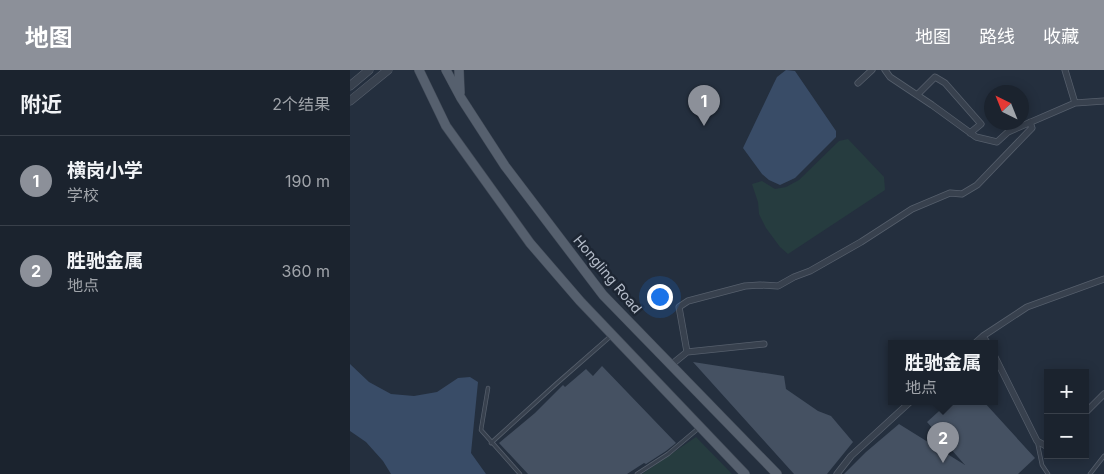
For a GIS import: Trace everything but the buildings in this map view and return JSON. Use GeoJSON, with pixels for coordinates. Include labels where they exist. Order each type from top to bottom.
{"type":"FeatureCollection","features":[{"type":"Feature","properties":{"kind":"main road"},"geometry":{"type":"LineString","coordinates":[[419,70],[446,126],[530,242],[580,301],[746,474]]}},
{"type":"Feature","properties":{"kind":"main road","name":"Hongling Road"},"geometry":{"type":"LineString","coordinates":[[446,70],[461,98],[505,166],[603,295],[777,474]]}},
{"type":"Feature","properties":{"kind":"main road"},"geometry":{"type":"LineString","coordinates":[[459,70],[461,98]]}},
{"type":"Feature","properties":{"kind":"street"},"geometry":{"type":"LineString","coordinates":[[350,86],[369,70]]}},
{"type":"Feature","properties":{"kind":"street"},"geometry":{"type":"LineString","coordinates":[[350,101],[388,70]]}},
{"type":"Feature","properties":{"kind":"street"},"geometry":{"type":"LineString","coordinates":[[858,83],[872,70]]}},
{"type":"Feature","properties":{"kind":"street"},"geometry":{"type":"LineString","coordinates":[[885,70],[890,77],[917,94],[976,137],[997,142],[1008,132],[1075,103],[1104,102]]}},
{"type":"Feature","properties":{"kind":"street"},"geometry":{"type":"LineString","coordinates":[[1066,70],[1075,103]]}},
{"type":"Feature","properties":{"kind":"street"},"geometry":{"type":"LineString","coordinates":[[917,94],[935,77],[945,83],[981,124],[970,133]]}},
{"type":"Feature","properties":{"kind":"street"},"geometry":{"type":"LineString","coordinates":[[687,352],[679,307],[688,301],[745,286],[778,286],[850,249],[918,206],[950,193],[962,194],[977,185],[1032,128],[1030,122]]}},
{"type":"Feature","properties":{"kind":"street"},"geometry":{"type":"LineString","coordinates":[[978,340],[1027,307],[1104,279]]}},
{"type":"Feature","properties":{"kind":"street"},"geometry":{"type":"LineString","coordinates":[[983,336],[986,340]]}},
{"type":"Feature","properties":{"kind":"street"},"geometry":{"type":"LineString","coordinates":[[672,365],[687,352],[764,344]]}},
{"type":"Feature","properties":{"kind":"street"},"geometry":{"type":"LineString","coordinates":[[998,363],[1037,441],[1044,445]]}},
{"type":"Feature","properties":{"kind":"street"},"geometry":{"type":"LineString","coordinates":[[1089,409],[1104,394]]}},
{"type":"Feature","properties":{"kind":"street"},"geometry":{"type":"LineString","coordinates":[[837,474],[850,456],[907,405]]}},
{"type":"Feature","properties":{"kind":"lane"},"geometry":{"type":"LineString","coordinates":[[491,443],[612,335]]}},
{"type":"Feature","properties":{"kind":"lane"},"geometry":{"type":"LineString","coordinates":[[488,388],[481,430],[520,474]]}},
{"type":"Feature","properties":{"kind":"lane"},"geometry":{"type":"LineString","coordinates":[[637,474],[668,454],[700,427]]}},
{"type":"Feature","properties":{"kind":"lane"},"geometry":{"type":"LineString","coordinates":[[1037,441],[1042,465],[1048,474]]}},
{"type":"Feature","properties":{"kind":"lane"},"geometry":{"type":"LineString","coordinates":[[1090,474],[1104,456]]}},
{"type":"Feature","properties":{"kind":"green space"},"geometry":{"type":"Polygon","coordinates":[[[848,139],[884,177],[885,190],[788,254],[780,247],[766,228],[759,214],[758,202],[752,184],[762,181],[775,189],[786,187],[799,180],[839,141],[848,139]]]}},
{"type":"Feature","properties":{"kind":"green space"},"geometry":{"type":"Polygon","coordinates":[[[696,437],[732,474],[642,474],[696,437]]]}},
{"type":"Feature","properties":{"kind":"water"},"geometry":{"type":"Polygon","coordinates":[[[786,70],[795,71],[836,131],[836,137],[795,178],[780,185],[762,174],[743,148],[777,77],[786,70]]]}},
{"type":"Feature","properties":{"kind":"water"},"geometry":{"type":"Polygon","coordinates":[[[350,364],[369,382],[391,394],[414,396],[437,392],[458,378],[470,377],[478,382],[471,453],[486,474],[391,474],[383,461],[366,442],[350,431],[350,364]]]}},
{"type":"Feature","properties":{"kind":"place","name":"横岗小学"},"geometry":{"type":"Point","coordinates":[704,126]}},
{"type":"Feature","properties":{"kind":"place","name":"胜驰金属"},"geometry":{"type":"Point","coordinates":[943,463]}}]}
